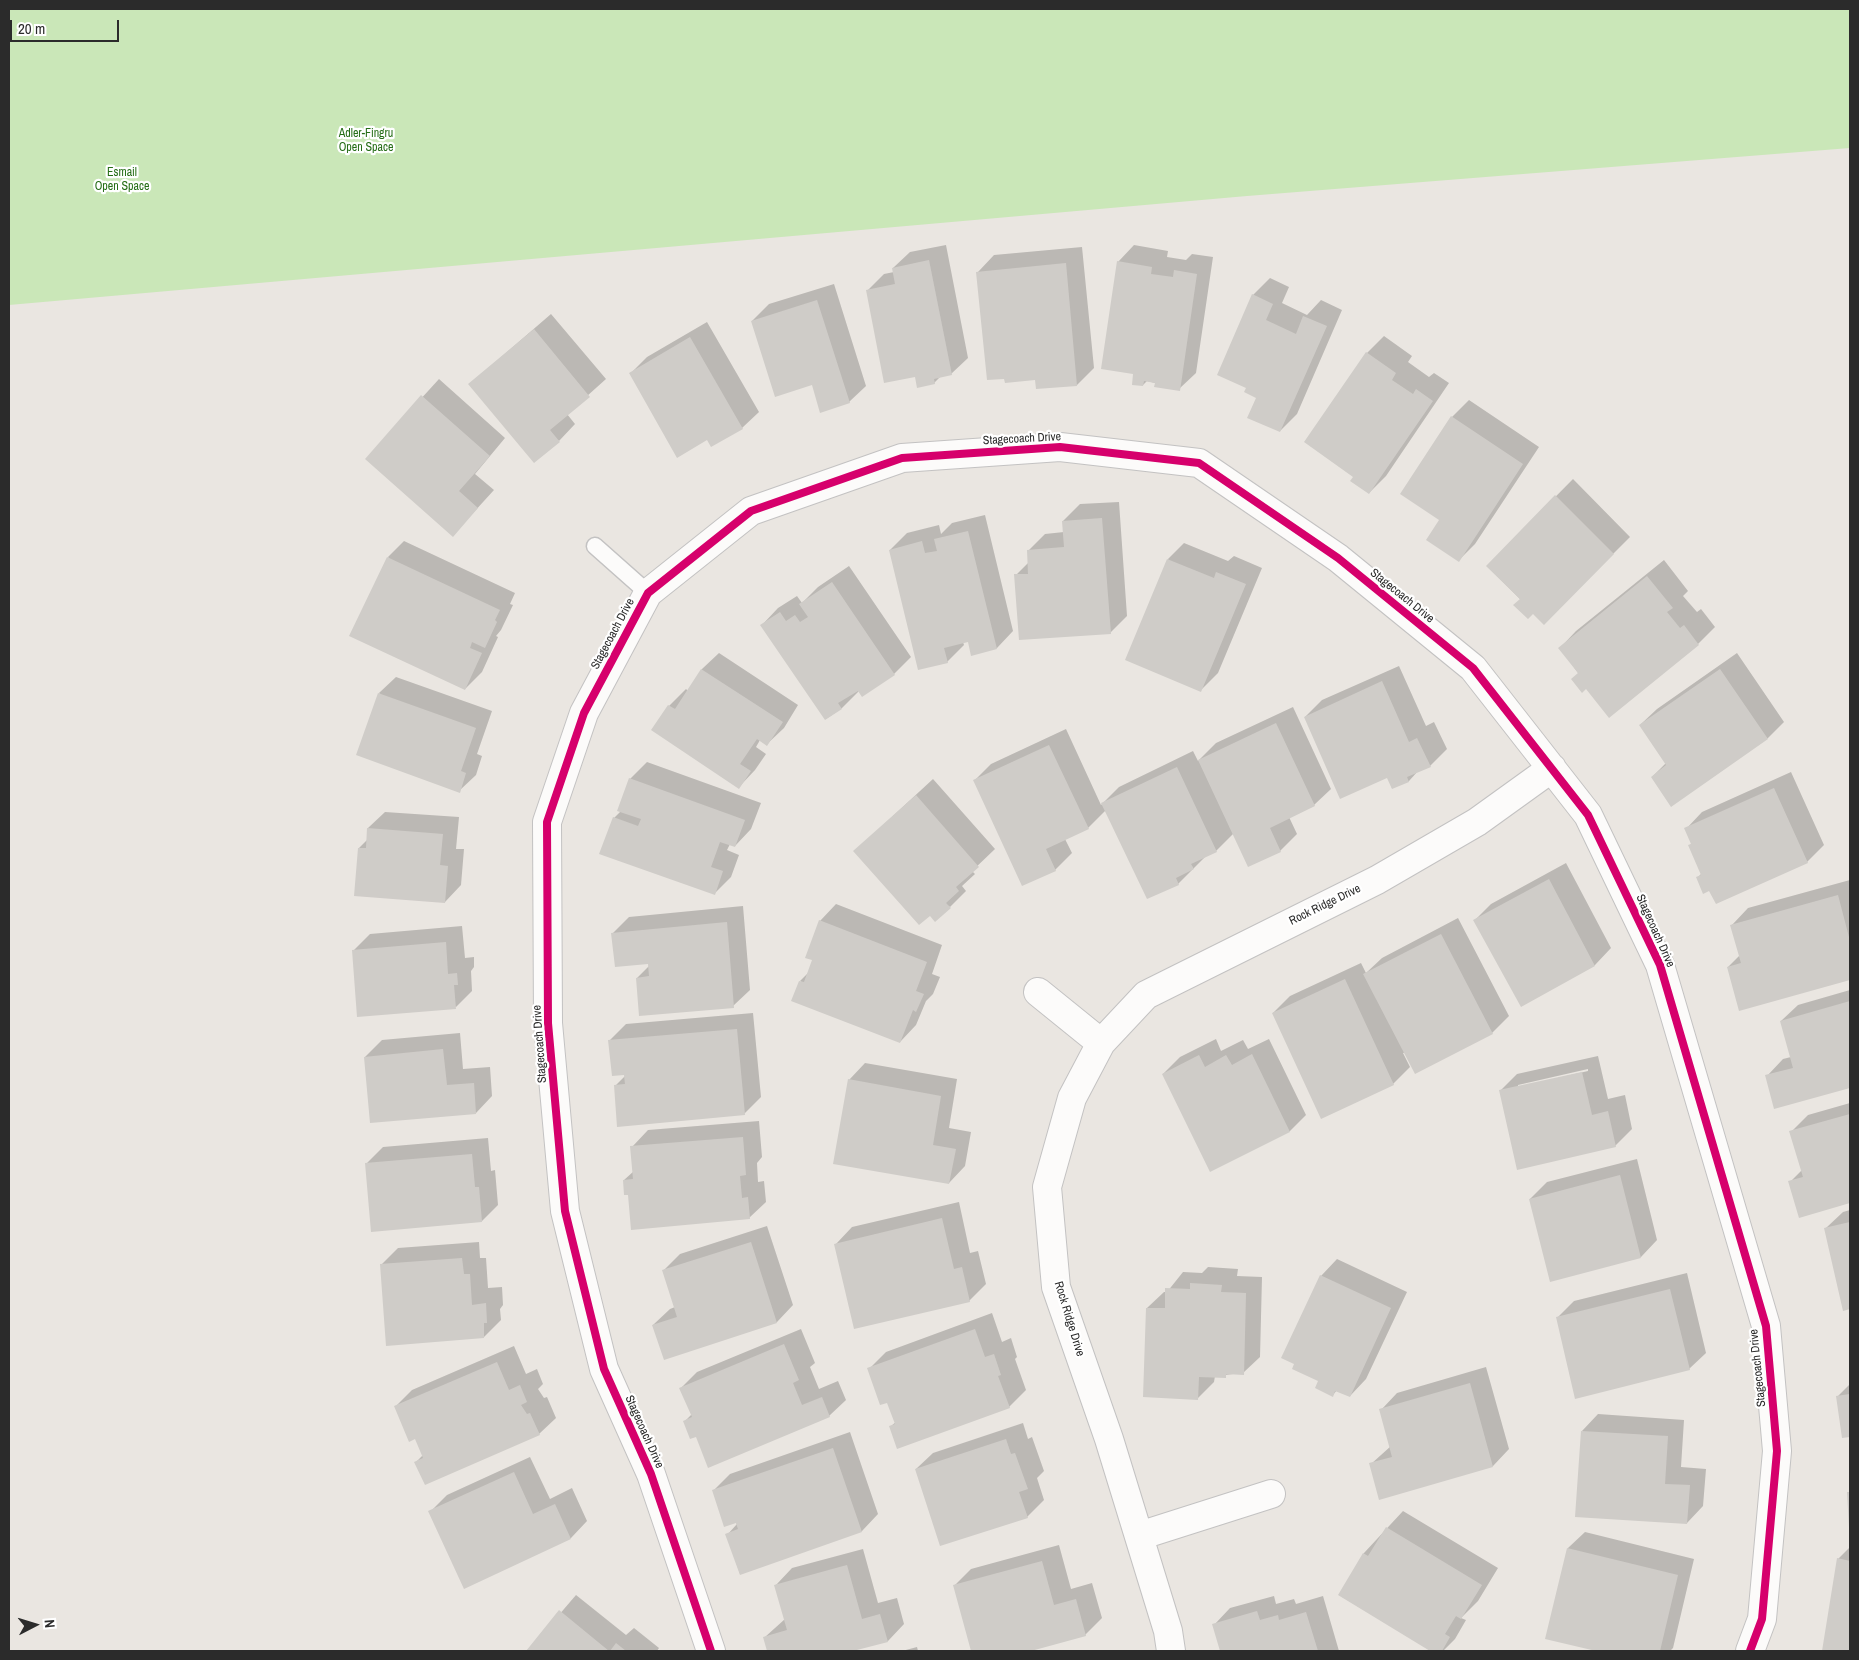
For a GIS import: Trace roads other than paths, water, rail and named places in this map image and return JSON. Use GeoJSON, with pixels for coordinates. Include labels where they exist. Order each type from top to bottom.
{"type":"FeatureCollection","features":[{"type":"Feature","properties":{"kind":"street","name":"Stagecoach Drive"},"geometry":{"type":"LineString","coordinates":[[711,1651],[651,1474],[604,1369],[565,1211],[548,1023],[547,822],[584,713],[648,593],[751,511],[902,458],[1060,447],[1199,463],[1338,558],[1473,668],[1588,815],[1660,966],[1766,1326],[1777,1451],[1762,1619],[1750,1651]]}},
{"type":"Feature","properties":{"kind":"street","name":"Rock Ridge Drive"},"geometry":{"type":"LineString","coordinates":[[1171,1651],[1168,1631],[1109,1439],[1056,1287],[1048,1187],[1072,1098],[1101,1043],[1146,995],[1378,880],[1477,822],[1552,768]]}},
{"type":"Feature","properties":{"kind":"street"},"geometry":{"type":"LineString","coordinates":[[1038,992],[1101,1043]]}},
{"type":"Feature","properties":{"kind":"street"},"geometry":{"type":"LineString","coordinates":[[1139,1536],[1271,1494]]}},
{"type":"Feature","properties":{"kind":"lane"},"geometry":{"type":"LineString","coordinates":[[595,546],[648,593]]}},
{"type":"Feature","properties":{"kind":"park label","name":"Adler-Fingru Open Space"},"geometry":{"type":"Point","coordinates":[366,141]}},
{"type":"Feature","properties":{"kind":"park label","name":"Esmail Open Space"},"geometry":{"type":"Point","coordinates":[122,180]}}]}
